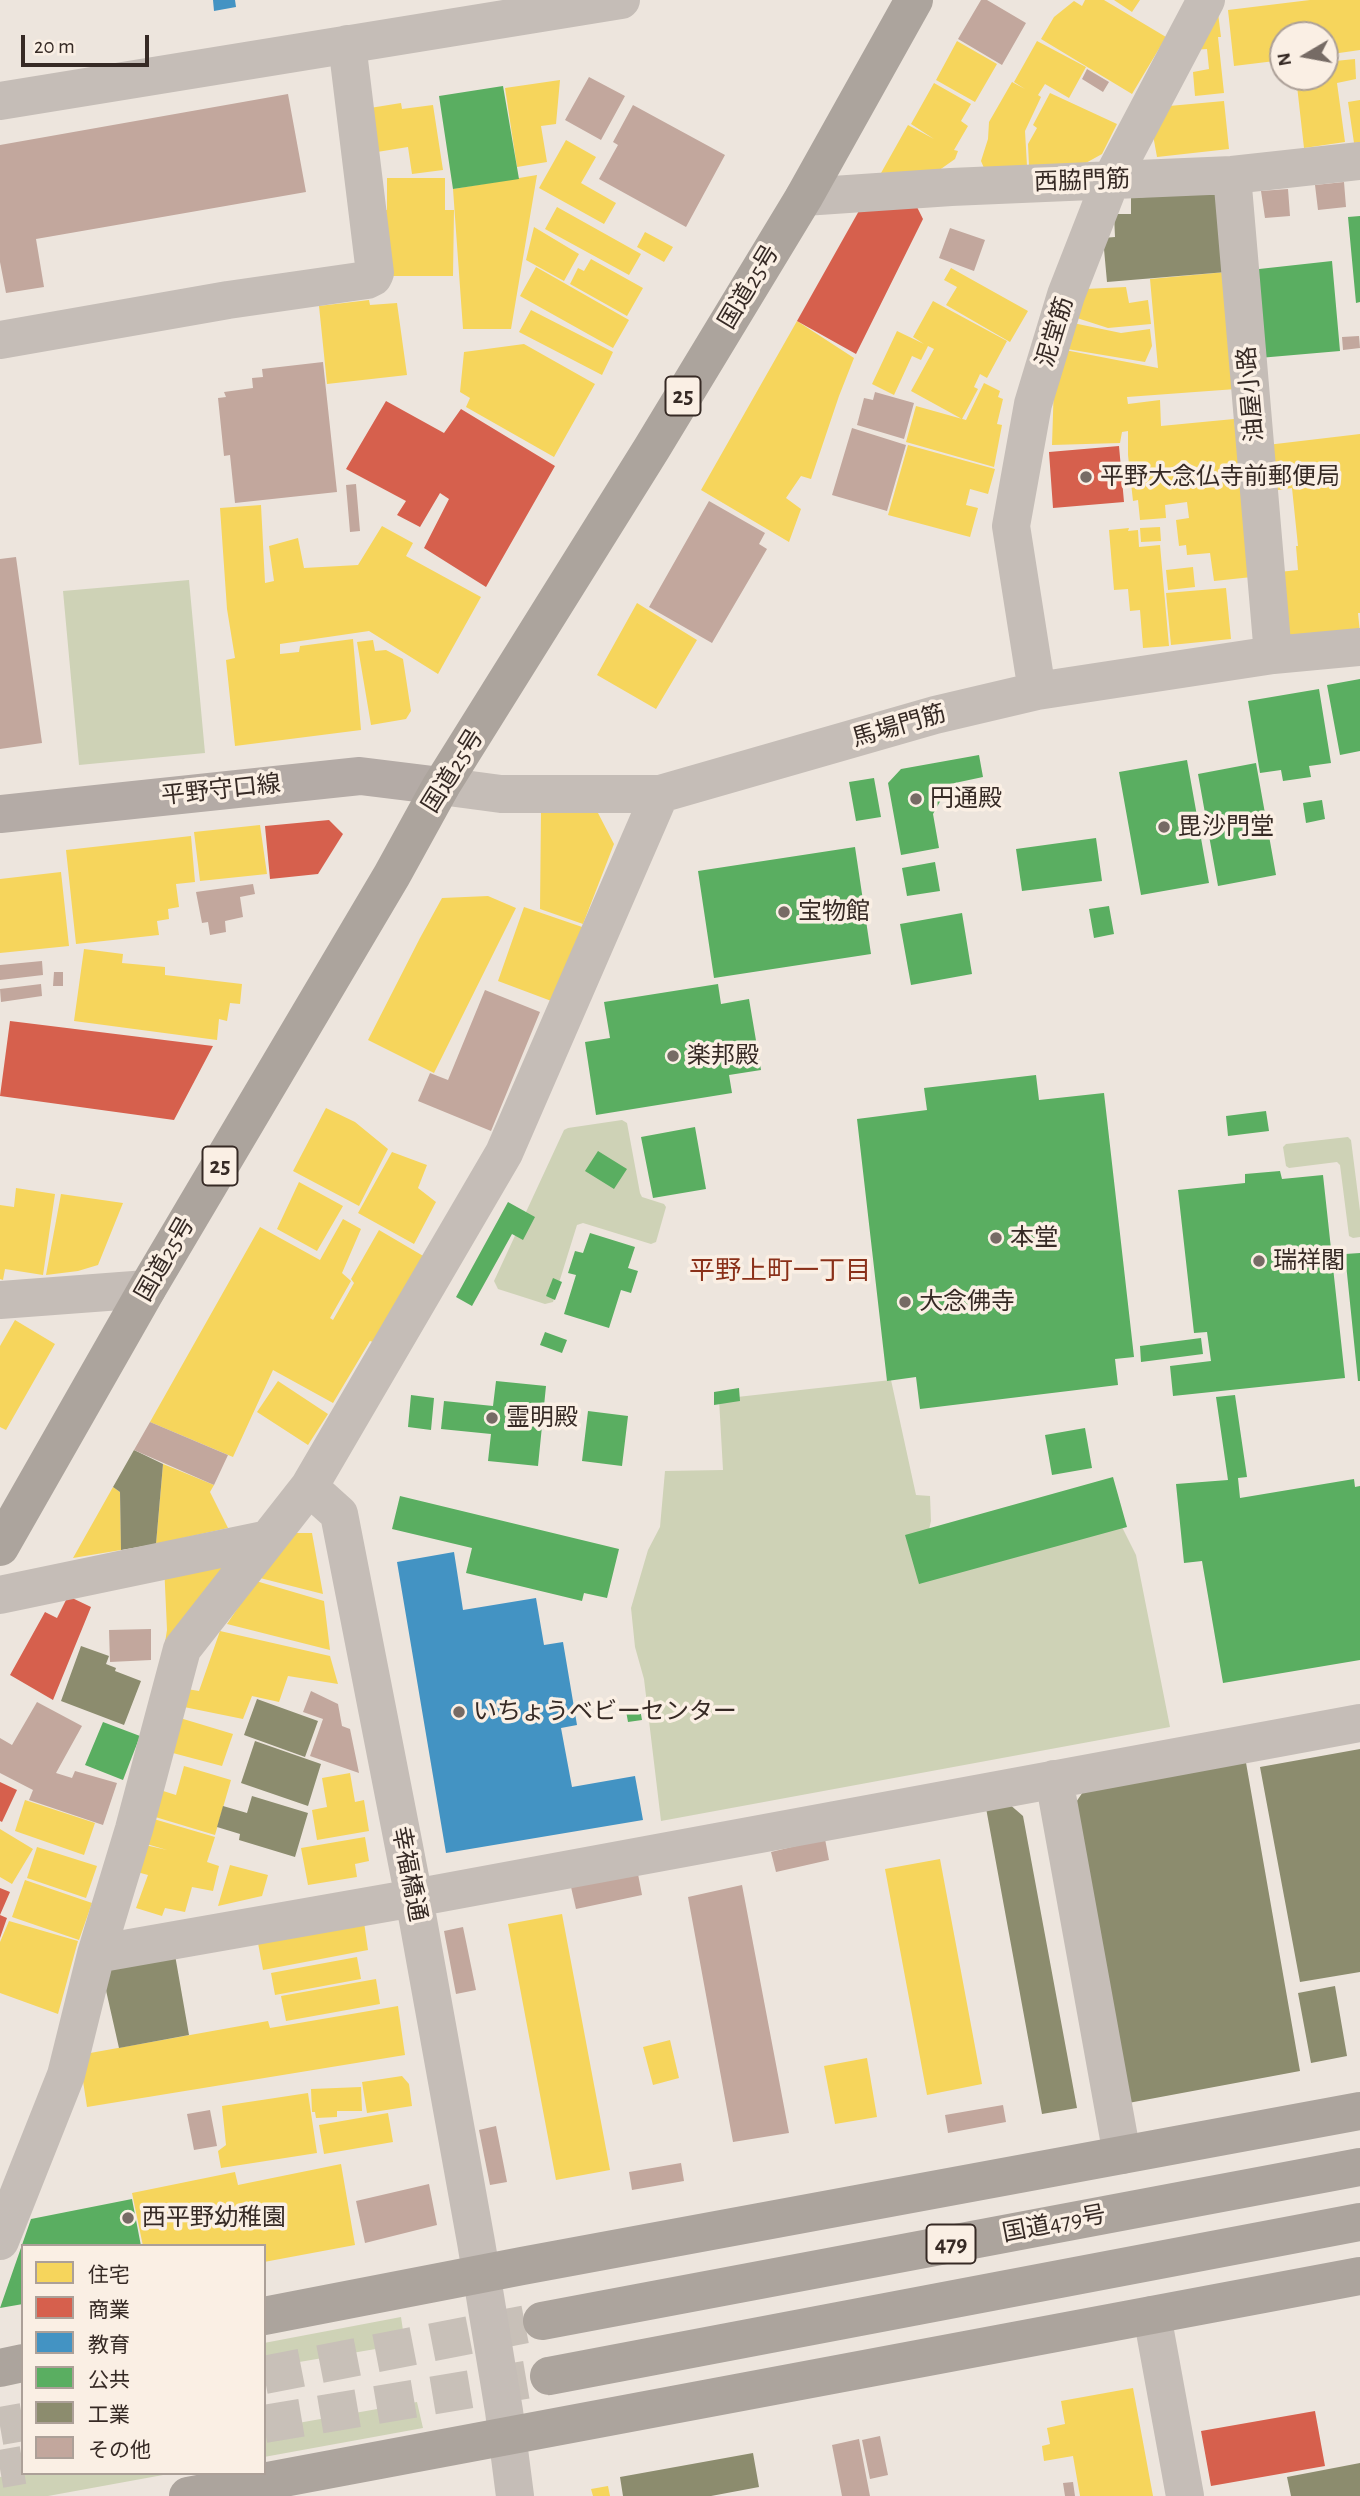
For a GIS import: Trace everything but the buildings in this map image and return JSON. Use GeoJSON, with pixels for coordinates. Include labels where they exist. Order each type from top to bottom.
{"type":"FeatureCollection","features":[{"type":"Feature","properties":{"kind":"highway","name":"国道25号"},"geometry":{"type":"LineString","coordinates":[[0,1547],[147,1289],[442,786],[804,197],[914,0]]}},
{"type":"Feature","properties":{"kind":"highway"},"geometry":{"type":"LineString","coordinates":[[266,2316],[484,2288],[1122,2155],[1360,2111]]}},
{"type":"Feature","properties":{"kind":"highway","name":"国道479号"},"geometry":{"type":"LineString","coordinates":[[541,2321],[1360,2167]]}},
{"type":"Feature","properties":{"kind":"highway","name":"479"},"geometry":{"type":"LineString","coordinates":[[549,2376],[1360,2222]]}},
{"type":"Feature","properties":{"kind":"highway"},"geometry":{"type":"LineString","coordinates":[[188,2496],[505,2424],[1152,2315],[1360,2276]]}},
{"type":"Feature","properties":{"kind":"highway"},"geometry":{"type":"LineString","coordinates":[[0,2368],[21,2363]]}},
{"type":"Feature","properties":{"kind":"main road","name":"平野守口線"},"geometry":{"type":"LineString","coordinates":[[0,814],[360,776],[442,786]]}},
{"type":"Feature","properties":{"kind":"street"},"geometry":{"type":"LineString","coordinates":[[0,101],[621,0]]}},
{"type":"Feature","properties":{"kind":"street","name":"泥堂筋"},"geometry":{"type":"LineString","coordinates":[[1037,691],[1011,526],[1033,404],[1066,295],[1111,180],[1206,0]]}},
{"type":"Feature","properties":{"kind":"street"},"geometry":{"type":"LineString","coordinates":[[0,340],[373,277],[375,273],[348,44]]}},
{"type":"Feature","properties":{"kind":"street","name":"西脇門筋"},"geometry":{"type":"LineString","coordinates":[[804,197],[951,187],[1232,175],[1360,161]]}},
{"type":"Feature","properties":{"kind":"street","name":"油屋小路"},"geometry":{"type":"LineString","coordinates":[[1232,175],[1273,655]]}},
{"type":"Feature","properties":{"kind":"street","name":"馬場門筋"},"geometry":{"type":"LineString","coordinates":[[442,786],[501,794],[660,794],[935,715],[1037,691],[1273,655],[1360,647]]}},
{"type":"Feature","properties":{"kind":"street"},"geometry":{"type":"LineString","coordinates":[[0,2241],[66,2075],[96,1954],[134,1829],[182,1648],[309,1487],[504,1153],[660,794]]}},
{"type":"Feature","properties":{"kind":"street"},"geometry":{"type":"LineString","coordinates":[[0,1300],[147,1289]]}},
{"type":"Feature","properties":{"kind":"street","name":"幸福橋通"},"geometry":{"type":"LineString","coordinates":[[309,1487],[339,1514],[414,1898],[484,2288],[515,2496]]}},
{"type":"Feature","properties":{"kind":"street"},"geometry":{"type":"LineString","coordinates":[[0,1595],[268,1539]]}},
{"type":"Feature","properties":{"kind":"street"},"geometry":{"type":"LineString","coordinates":[[96,1954],[1360,1723]]}},
{"type":"Feature","properties":{"kind":"street"},"geometry":{"type":"LineString","coordinates":[[1054,1779],[1122,2155]]}},
{"type":"Feature","properties":{"kind":"street"},"geometry":{"type":"LineString","coordinates":[[1152,2315],[1185,2496]]}},
{"type":"Feature","properties":{"kind":"green space"},"geometry":{"type":"Polygon","coordinates":[[[189,580],[205,753],[79,765],[63,591],[189,580]]]}},
{"type":"Feature","properties":{"kind":"green space"},"geometry":{"type":"Polygon","coordinates":[[[622,1120],[627,1123],[642,1197],[666,1207],[656,1242],[651,1244],[583,1223],[577,1225],[553,1302],[545,1304],[498,1289],[494,1281],[564,1130],[622,1120]]]}},
{"type":"Feature","properties":{"kind":"green space"},"geometry":{"type":"Polygon","coordinates":[[[1348,1137],[1351,1140],[1360,1211],[1360,1237],[1353,1238],[1349,1236],[1340,1165],[1337,1162],[1289,1168],[1286,1166],[1283,1147],[1286,1144],[1348,1137]]]}},
{"type":"Feature","properties":{"kind":"green space"},"geometry":{"type":"Polygon","coordinates":[[[891,1380],[916,1495],[930,1496],[931,1521],[918,1575],[1119,1521],[1136,1555],[1170,1727],[661,1821],[644,1679],[635,1647],[631,1608],[648,1550],[660,1527],[665,1471],[723,1470],[719,1399],[891,1380]]]}},
{"type":"Feature","properties":{"kind":"green space"},"geometry":{"type":"Polygon","coordinates":[[[401,2317],[405,2344],[266,2368],[266,2343],[401,2317]]]}},
{"type":"Feature","properties":{"kind":"green space"},"geometry":{"type":"Polygon","coordinates":[[[417,2402],[423,2428],[266,2457],[266,2429],[417,2402]]]}},
{"type":"Feature","properties":{"kind":"green space"},"geometry":{"type":"Polygon","coordinates":[[[21,2473],[163,2475],[48,2496],[0,2496],[0,2477],[21,2473]]]}},
{"type":"Feature","properties":{"kind":"tunnel"},"geometry":{"type":"LineString","coordinates":[[266,2375],[542,2321]]}},
{"type":"Feature","properties":{"kind":"tunnel"},"geometry":{"type":"LineString","coordinates":[[266,2424],[549,2376]]}},
{"type":"Feature","properties":{"kind":"tunnel"},"geometry":{"type":"LineString","coordinates":[[0,2426],[21,2422]]}},
{"type":"Feature","properties":{"kind":"tunnel"},"geometry":{"type":"LineString","coordinates":[[0,2469],[21,2465]]}},
{"type":"Feature","properties":{"kind":"place","name":"平野大念仏寺前郵便局"},"geometry":{"type":"Point","coordinates":[1086,477]}},
{"type":"Feature","properties":{"kind":"place","name":"円通殿"},"geometry":{"type":"Point","coordinates":[916,799]}},
{"type":"Feature","properties":{"kind":"place","name":"毘沙門堂"},"geometry":{"type":"Point","coordinates":[1164,827]}},
{"type":"Feature","properties":{"kind":"place","name":"宝物館"},"geometry":{"type":"Point","coordinates":[784,912]}},
{"type":"Feature","properties":{"kind":"place","name":"楽邦殿"},"geometry":{"type":"Point","coordinates":[673,1056]}},
{"type":"Feature","properties":{"kind":"place","name":"本堂"},"geometry":{"type":"Point","coordinates":[996,1238]}},
{"type":"Feature","properties":{"kind":"place","name":"瑞祥閣"},"geometry":{"type":"Point","coordinates":[1259,1261]}},
{"type":"Feature","properties":{"kind":"place","name":"大念佛寺"},"geometry":{"type":"Point","coordinates":[905,1302]}},
{"type":"Feature","properties":{"kind":"place","name":"霊明殿"},"geometry":{"type":"Point","coordinates":[492,1418]}},
{"type":"Feature","properties":{"kind":"place","name":"いちょうベビーセンター"},"geometry":{"type":"Point","coordinates":[459,1712]}},
{"type":"Feature","properties":{"kind":"place","name":"西平野幼稚園"},"geometry":{"type":"Point","coordinates":[128,2218]}},
{"type":"Feature","properties":{"kind":"district","name":"平野上町一丁目"},"geometry":{"type":"Point","coordinates":[780,1271]}}]}
